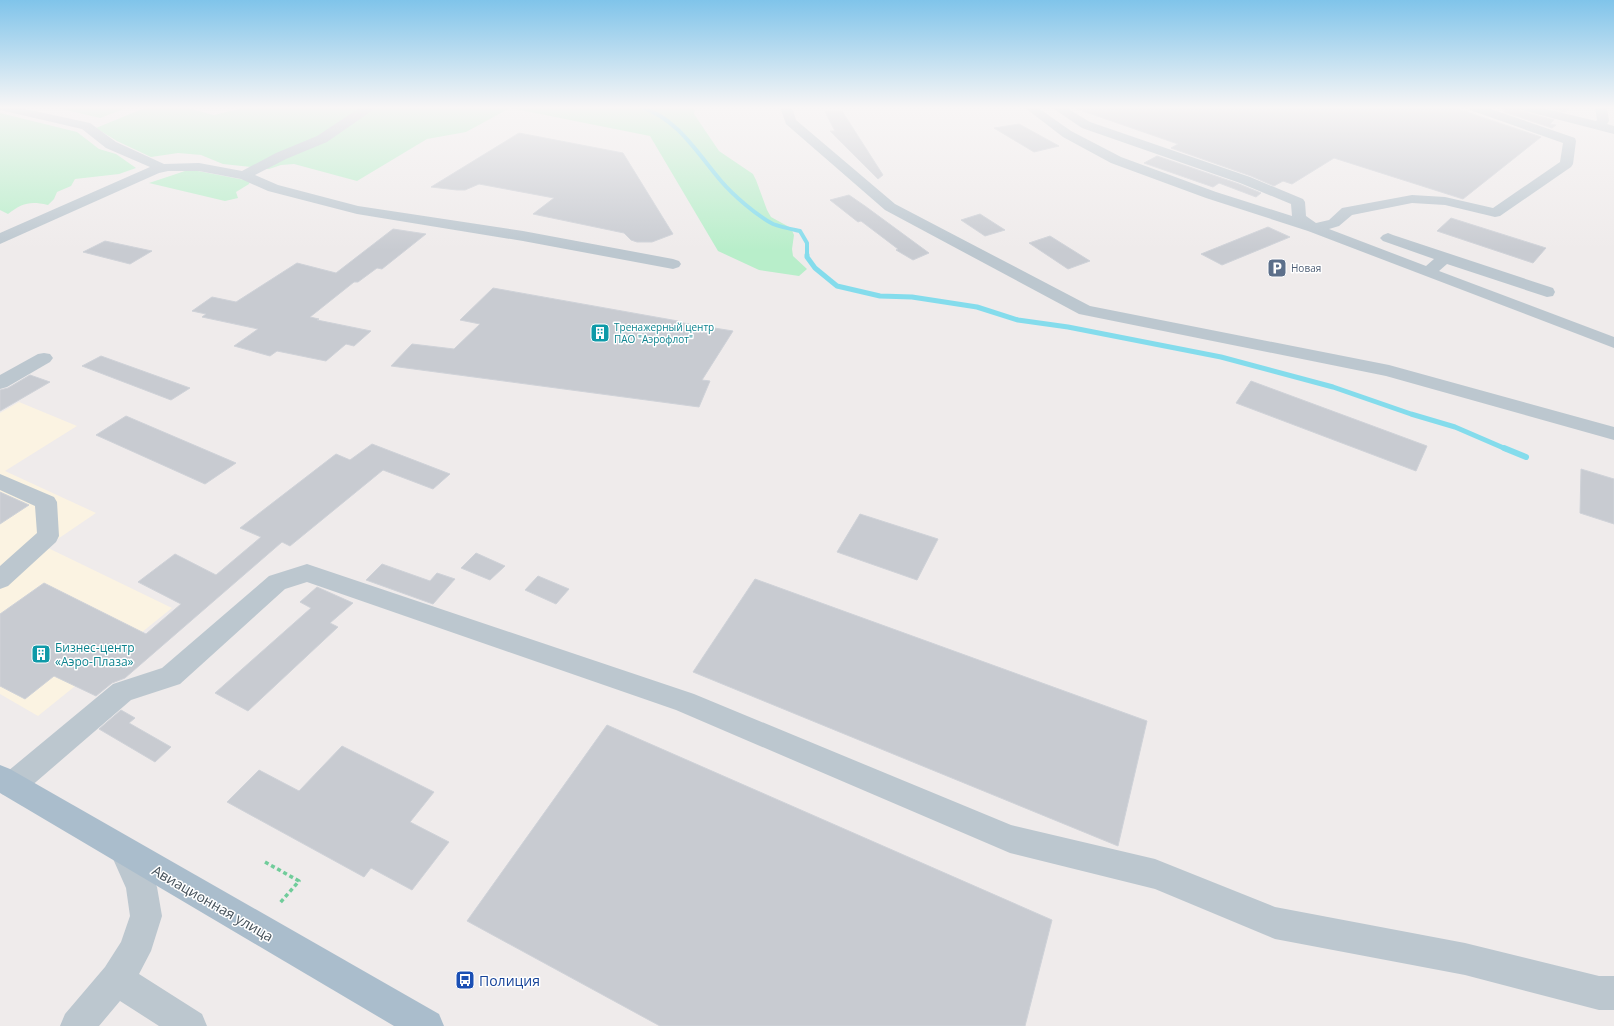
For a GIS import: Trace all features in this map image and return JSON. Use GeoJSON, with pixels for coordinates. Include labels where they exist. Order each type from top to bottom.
{"type":"FeatureCollection","features":[{"type":"Feature","properties":{"kind":"main road","name":"Авиационная улица"},"geometry":{"type":"LineString","coordinates":[[6,782],[427,1026]]}},
{"type":"Feature","properties":{"kind":"street"},"geometry":{"type":"LineString","coordinates":[[132,155],[162,168]]}},
{"type":"Feature","properties":{"kind":"street"},"geometry":{"type":"LineString","coordinates":[[244,175],[284,155]]}},
{"type":"Feature","properties":{"kind":"street"},"geometry":{"type":"LineString","coordinates":[[829,155],[890,207],[1085,310],[1389,371],[1614,434]]}},
{"type":"Feature","properties":{"kind":"street"},"geometry":{"type":"LineString","coordinates":[[1106,155],[1116,160],[1210,195],[1313,228],[1614,343]]}},
{"type":"Feature","properties":{"kind":"street"},"geometry":{"type":"LineString","coordinates":[[1174,155],[1245,180],[1298,202],[1299,218],[1313,228],[1334,223],[1347,211],[1412,199],[1445,201],[1495,213],[1566,164],[1568,155]]}},
{"type":"Feature","properties":{"kind":"street"},"geometry":{"type":"LineString","coordinates":[[0,239],[162,168],[199,167],[244,175],[273,188],[347,208],[523,236],[673,264]]}},
{"type":"Feature","properties":{"kind":"street"},"geometry":{"type":"LineString","coordinates":[[0,223],[20,230]]}},
{"type":"Feature","properties":{"kind":"street"},"geometry":{"type":"LineString","coordinates":[[1388,238],[1547,292]]}},
{"type":"Feature","properties":{"kind":"street"},"geometry":{"type":"LineString","coordinates":[[1428,272],[1445,258]]}},
{"type":"Feature","properties":{"kind":"street"},"geometry":{"type":"LineString","coordinates":[[0,383],[44,358]]}},
{"type":"Feature","properties":{"kind":"street"},"geometry":{"type":"LineString","coordinates":[[0,481],[46,502],[48,536],[0,580]]}},
{"type":"Feature","properties":{"kind":"street"},"geometry":{"type":"LineString","coordinates":[[6,782],[122,692],[171,676],[277,582],[307,573],[685,702],[1010,839],[1155,874],[1275,923],[1465,959],[1599,993],[1614,993]]}},
{"type":"Feature","properties":{"kind":"street"},"geometry":{"type":"LineString","coordinates":[[77,1026],[117,978],[135,951],[146,916],[141,887],[125,852]]}},
{"type":"Feature","properties":{"kind":"street"},"geometry":{"type":"LineString","coordinates":[[117,978],[190,1026]]}},
{"type":"Feature","properties":{"kind":"path"},"geometry":{"type":"LineString","coordinates":[[265,862],[299,881],[280,903]]}},
{"type":"Feature","properties":{"kind":"shaded area"},"geometry":{"type":"Polygon","coordinates":[[[19,402],[77,426],[5,471],[96,513],[46,547],[172,608],[38,716],[0,694],[0,413],[19,402]]]}},
{"type":"Feature","properties":{"kind":"green space"},"geometry":{"type":"Polygon","coordinates":[[[0,155],[117,155],[136,168],[119,174],[75,179],[71,186],[57,192],[54,199],[48,205],[36,203],[26,204],[18,207],[8,214],[0,210],[0,155]]]}},
{"type":"Feature","properties":{"kind":"green space"},"geometry":{"type":"Polygon","coordinates":[[[146,155],[165,155],[151,157],[146,155]]]}},
{"type":"Feature","properties":{"kind":"green space"},"geometry":{"type":"Polygon","coordinates":[[[200,155],[401,155],[357,181],[294,164],[281,165],[269,169],[223,164],[200,155]]]}},
{"type":"Feature","properties":{"kind":"green space"},"geometry":{"type":"Polygon","coordinates":[[[661,155],[725,155],[753,174],[771,217],[791,228],[794,235],[792,249],[793,256],[807,269],[799,276],[759,270],[718,251],[661,155]]]}},
{"type":"Feature","properties":{"kind":"green space"},"geometry":{"type":"Polygon","coordinates":[[[185,171],[198,171],[250,181],[249,184],[236,192],[238,198],[225,201],[149,183],[185,171]]]}},
{"type":"Feature","properties":{"kind":"building"},"geometry":{"type":"Polygon","coordinates":[[[483,155],[624,155],[673,234],[652,242],[637,242],[631,240],[624,233],[533,214],[554,198],[479,184],[465,190],[431,187],[483,155]]]}},
{"type":"Feature","properties":{"kind":"building"},"geometry":{"type":"Polygon","coordinates":[[[854,155],[870,155],[883,175],[878,179],[854,155]]]}},
{"type":"Feature","properties":{"kind":"building"},"geometry":{"type":"Polygon","coordinates":[[[1191,155],[1519,155],[1463,199],[1334,158],[1292,184],[1283,181],[1274,186],[1251,176],[1191,155]]]}},
{"type":"Feature","properties":{"kind":"building"},"geometry":{"type":"Polygon","coordinates":[[[1157,156],[1261,193],[1256,197],[1219,183],[1213,187],[1144,163],[1157,156]]]}},
{"type":"Feature","properties":{"kind":"building"},"geometry":{"type":"Polygon","coordinates":[[[849,195],[929,253],[913,260],[896,250],[898,249],[861,221],[858,222],[830,200],[849,195]]]}},
{"type":"Feature","properties":{"kind":"building"},"geometry":{"type":"Polygon","coordinates":[[[980,214],[1005,230],[985,236],[961,220],[980,214]]]}},
{"type":"Feature","properties":{"kind":"building"},"geometry":{"type":"Polygon","coordinates":[[[1451,218],[1546,248],[1533,263],[1437,231],[1451,218]]]}},
{"type":"Feature","properties":{"kind":"building"},"geometry":{"type":"Polygon","coordinates":[[[1268,227],[1290,237],[1222,265],[1201,254],[1268,227]]]}},
{"type":"Feature","properties":{"kind":"building"},"geometry":{"type":"Polygon","coordinates":[[[393,229],[426,234],[382,269],[377,268],[358,282],[354,282],[310,317],[319,319],[317,320],[371,331],[354,346],[346,344],[326,361],[277,351],[270,356],[234,346],[258,329],[202,317],[206,314],[192,311],[212,297],[236,302],[297,263],[336,273],[393,229]]]}},
{"type":"Feature","properties":{"kind":"building"},"geometry":{"type":"Polygon","coordinates":[[[1050,236],[1090,261],[1068,269],[1029,243],[1050,236]]]}},
{"type":"Feature","properties":{"kind":"building"},"geometry":{"type":"Polygon","coordinates":[[[105,241],[152,251],[130,264],[83,252],[105,241]]]}},
{"type":"Feature","properties":{"kind":"building"},"geometry":{"type":"Polygon","coordinates":[[[493,288],[733,331],[702,380],[710,381],[699,407],[391,366],[412,344],[454,349],[480,324],[460,320],[493,288]]]}},
{"type":"Feature","properties":{"kind":"building"},"geometry":{"type":"Polygon","coordinates":[[[101,356],[190,388],[171,400],[82,366],[101,356]]]}},
{"type":"Feature","properties":{"kind":"building"},"geometry":{"type":"Polygon","coordinates":[[[30,375],[50,382],[0,411],[0,390],[8,388],[30,375]]]}},
{"type":"Feature","properties":{"kind":"building"},"geometry":{"type":"Polygon","coordinates":[[[1251,381],[1427,446],[1416,471],[1236,403],[1251,381]]]}},
{"type":"Feature","properties":{"kind":"building"},"geometry":{"type":"Polygon","coordinates":[[[126,416],[236,463],[205,484],[96,435],[126,416]]]}},
{"type":"Feature","properties":{"kind":"building"},"geometry":{"type":"Polygon","coordinates":[[[372,444],[450,474],[433,489],[383,470],[290,546],[282,542],[125,678],[112,683],[96,696],[54,676],[25,699],[0,686],[0,614],[44,583],[146,634],[181,604],[138,582],[175,554],[216,575],[261,537],[240,528],[336,454],[350,460],[372,444]]]}},
{"type":"Feature","properties":{"kind":"building"},"geometry":{"type":"Polygon","coordinates":[[[1581,469],[1614,479],[1614,524],[1580,513],[1581,469]]]}},
{"type":"Feature","properties":{"kind":"building"},"geometry":{"type":"Polygon","coordinates":[[[0,492],[29,505],[0,524],[0,492]]]}},
{"type":"Feature","properties":{"kind":"building"},"geometry":{"type":"Polygon","coordinates":[[[860,514],[938,539],[917,580],[837,552],[860,514]]]}},
{"type":"Feature","properties":{"kind":"building"},"geometry":{"type":"Polygon","coordinates":[[[476,553],[505,566],[490,580],[461,568],[476,553]]]}},
{"type":"Feature","properties":{"kind":"building"},"geometry":{"type":"Polygon","coordinates":[[[382,564],[430,581],[437,573],[455,579],[433,604],[366,580],[382,564]]]}},
{"type":"Feature","properties":{"kind":"building"},"geometry":{"type":"Polygon","coordinates":[[[538,576],[569,589],[556,604],[525,590],[538,576]]]}},
{"type":"Feature","properties":{"kind":"building"},"geometry":{"type":"Polygon","coordinates":[[[755,579],[1147,721],[1118,846],[693,672],[755,579]]]}},
{"type":"Feature","properties":{"kind":"building"},"geometry":{"type":"Polygon","coordinates":[[[317,587],[353,603],[330,623],[338,627],[248,711],[215,693],[311,608],[300,602],[317,587]]]}},
{"type":"Feature","properties":{"kind":"building"},"geometry":{"type":"Polygon","coordinates":[[[121,710],[135,718],[129,723],[171,747],[155,762],[99,729],[121,710]]]}},
{"type":"Feature","properties":{"kind":"building"},"geometry":{"type":"Polygon","coordinates":[[[607,725],[1052,920],[1025,1026],[660,1026],[467,921],[607,725]]]}},
{"type":"Feature","properties":{"kind":"building"},"geometry":{"type":"Polygon","coordinates":[[[342,746],[434,792],[410,822],[449,842],[412,890],[371,868],[364,877],[227,802],[259,770],[299,791],[342,746]]]}},
{"type":"Feature","properties":{"kind":"waterway"},"geometry":{"type":"LineString","coordinates":[[700,155],[726,187],[766,220],[773,224],[800,231],[807,243],[807,257],[815,268],[837,286],[880,296],[912,297],[977,307],[1018,320],[1068,327],[1221,357],[1333,387],[1411,414],[1455,427],[1506,449]]}},
{"type":"Feature","properties":{"kind":"waterway"},"geometry":{"type":"LineString","coordinates":[[1504,448],[1526,457]]}},
{"type":"Feature","properties":{"kind":"place","name":"Новая"},"geometry":{"type":"Point","coordinates":[1277,268]}},
{"type":"Feature","properties":{"kind":"place","name":"Тренажерный центр ПАО \"Аэрофлот\""},"geometry":{"type":"Point","coordinates":[600,333]}},
{"type":"Feature","properties":{"kind":"place","name":"Бизнес-центр «Аэро-Плаза»"},"geometry":{"type":"Point","coordinates":[41,654]}},
{"type":"Feature","properties":{"kind":"place","name":"Полиция"},"geometry":{"type":"Point","coordinates":[465,980]}}]}
